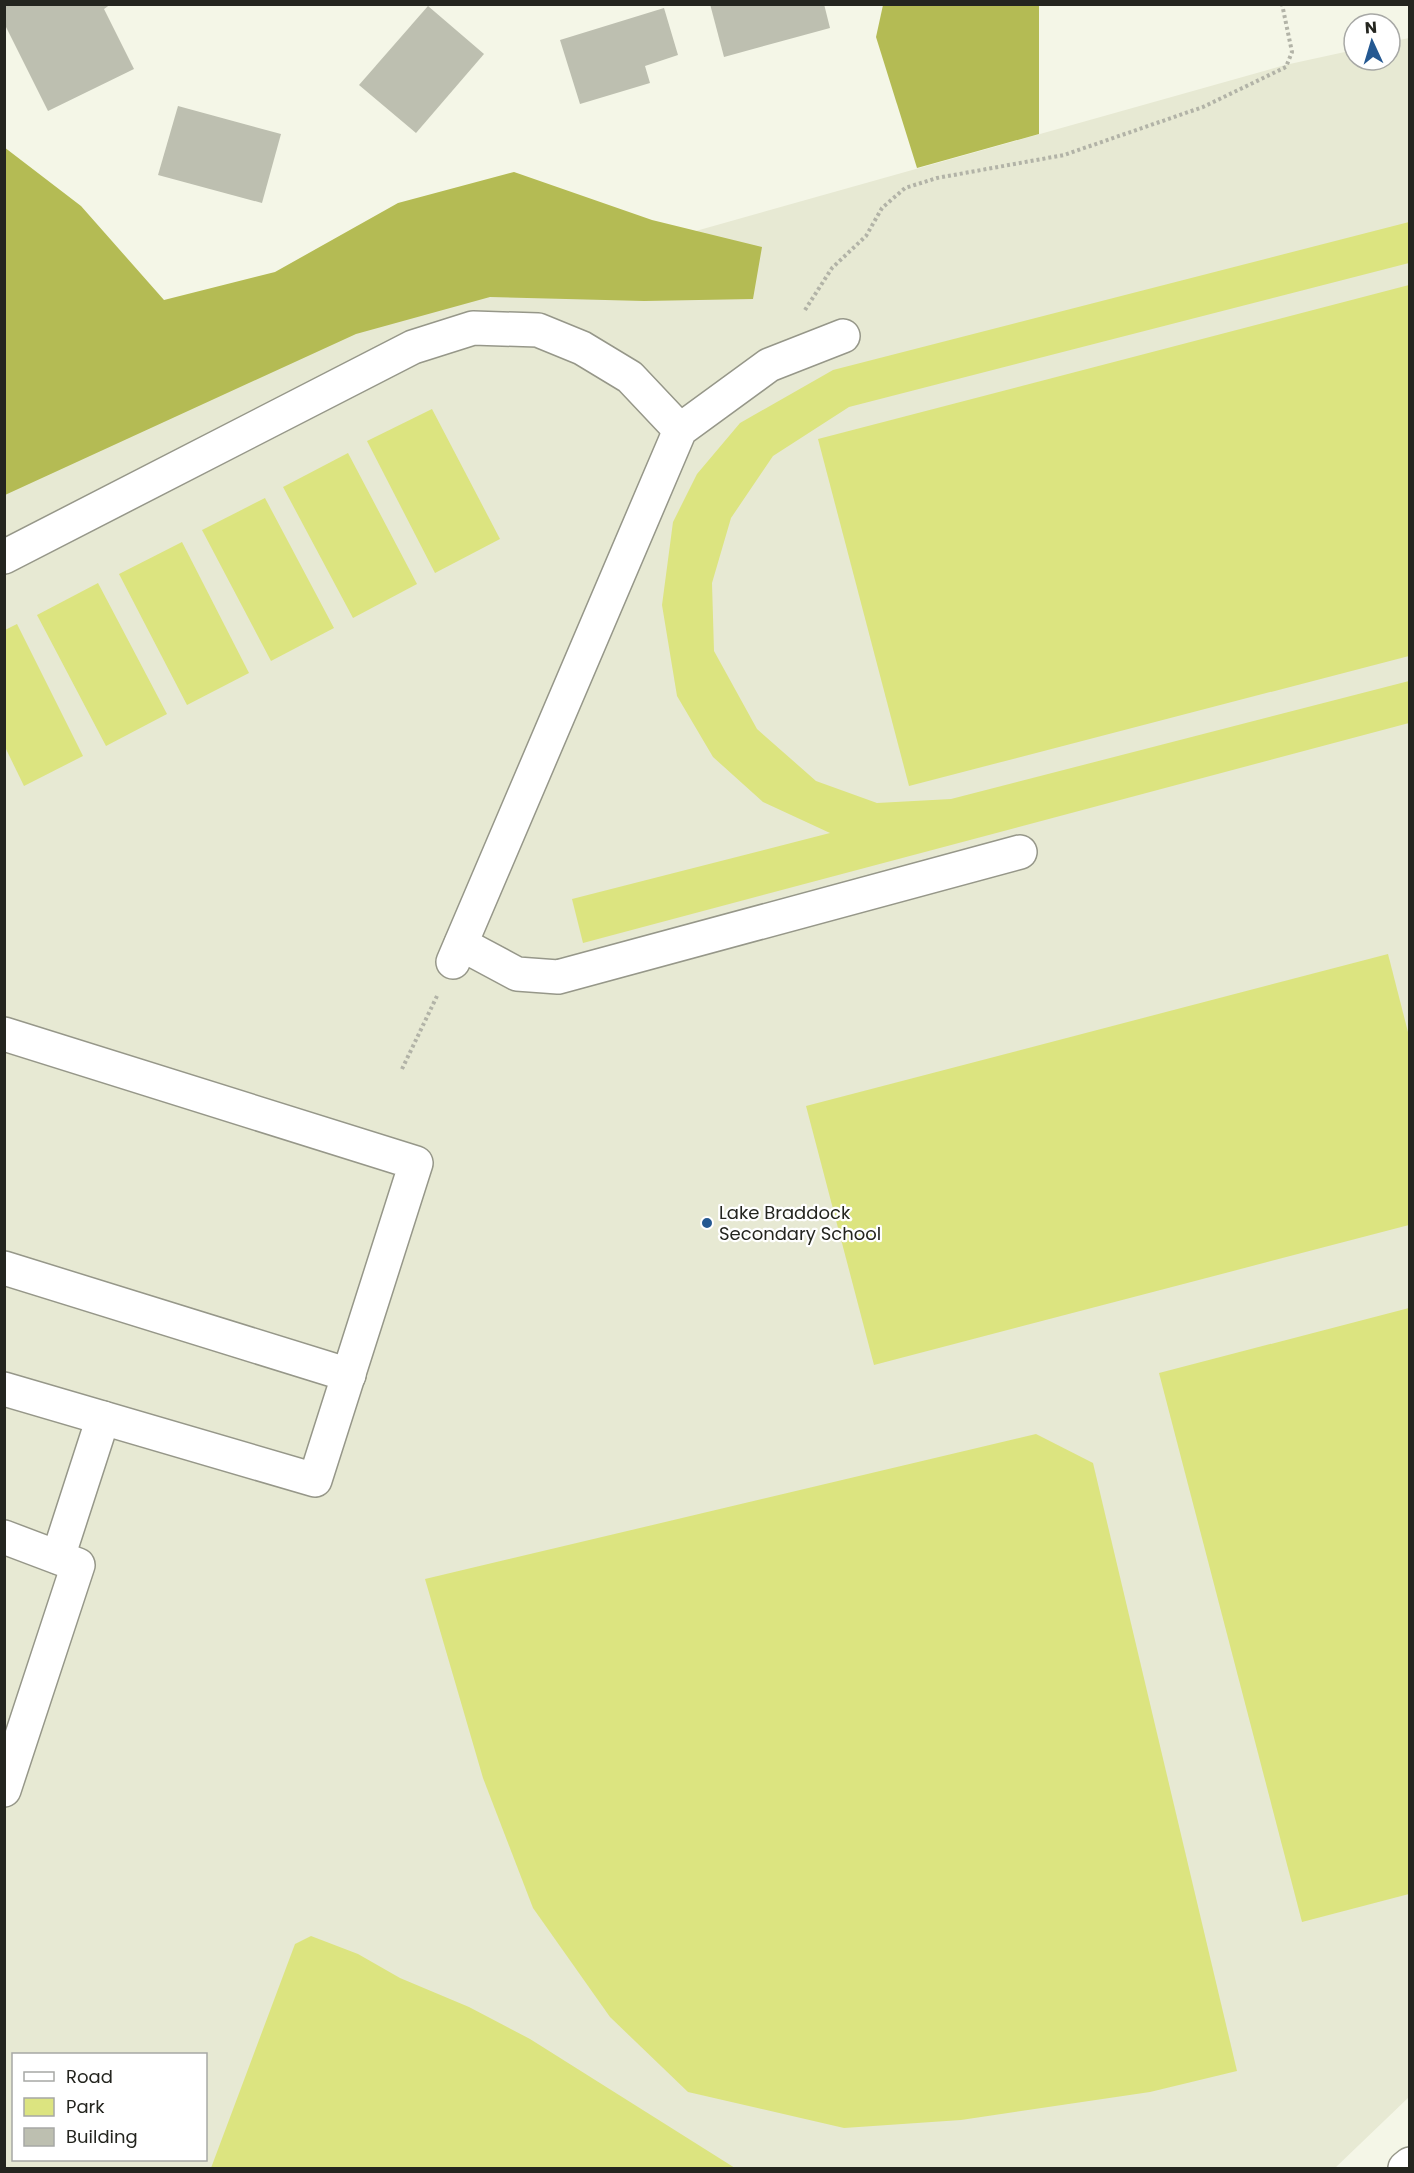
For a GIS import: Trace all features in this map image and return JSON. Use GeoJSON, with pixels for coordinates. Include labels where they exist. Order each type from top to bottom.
{"type":"FeatureCollection","features":[{"type":"Feature","properties":{"kind":"main road"},"geometry":{"type":"LineString","coordinates":[[4,558],[413,347],[474,328],[538,330],[582,348],[630,377],[680,430]]}},
{"type":"Feature","properties":{"kind":"main road"},"geometry":{"type":"LineString","coordinates":[[843,336],[769,365],[680,430],[457,953],[517,974],[558,977],[1020,852]]}},
{"type":"Feature","properties":{"kind":"main road"},"geometry":{"type":"LineString","coordinates":[[4,1034],[416,1163],[315,1480],[4,1389]]}},
{"type":"Feature","properties":{"kind":"main road"},"geometry":{"type":"LineString","coordinates":[[4,1268],[349,1375]]}},
{"type":"Feature","properties":{"kind":"main road"},"geometry":{"type":"LineString","coordinates":[[58,1557],[104,1418]]}},
{"type":"Feature","properties":{"kind":"main road"},"geometry":{"type":"LineString","coordinates":[[4,1537],[78,1565],[4,1790]]}},
{"type":"Feature","properties":{"kind":"main road"},"geometry":{"type":"LineString","coordinates":[[1405,2169],[1410,2164]]}},
{"type":"Feature","properties":{"kind":"path"},"geometry":{"type":"LineString","coordinates":[[798,354],[799,333],[806,304],[832,268],[866,236],[882,208],[905,188],[937,178],[1064,155],[1203,107],[1287,67],[1292,52],[1282,4]]}},
{"type":"Feature","properties":{"kind":"path"},"geometry":{"type":"LineString","coordinates":[[402,1069],[457,953]]}},
{"type":"Feature","properties":{"kind":"shaded area","name":"Lake Braddock Secondary School"},"geometry":{"type":"Polygon","coordinates":[[[1409,38],[1409,2097],[1335,2168],[5,2168],[5,392],[561,269],[1285,65],[1342,53],[1342,72],[1402,72],[1402,39],[1409,38]]]}},
{"type":"Feature","properties":{"kind":"green space"},"geometry":{"type":"Polygon","coordinates":[[[883,5],[1039,5],[1039,134],[917,168],[876,37],[883,5]]]}},
{"type":"Feature","properties":{"kind":"green space"},"geometry":{"type":"Polygon","coordinates":[[[4,147],[81,206],[164,300],[275,272],[398,203],[514,172],[652,220],[762,247],[753,299],[644,301],[490,297],[356,334],[5,495],[4,147]]]}},
{"type":"Feature","properties":{"kind":"green space"},"geometry":{"type":"Polygon","coordinates":[[[1409,222],[1409,263],[849,407],[773,456],[731,518],[712,583],[714,651],[757,729],[816,781],[877,803],[951,799],[1409,681],[1409,723],[583,943],[572,899],[830,833],[763,802],[713,757],[677,696],[662,605],[673,522],[697,474],[740,423],[833,370],[1409,222]]]}},
{"type":"Feature","properties":{"kind":"green space"},"geometry":{"type":"Polygon","coordinates":[[[1409,285],[1409,656],[909,786],[818,439],[1409,285]]]}},
{"type":"Feature","properties":{"kind":"green space"},"geometry":{"type":"Polygon","coordinates":[[[432,409],[500,539],[435,573],[367,441],[432,409]]]}},
{"type":"Feature","properties":{"kind":"green space"},"geometry":{"type":"Polygon","coordinates":[[[348,453],[417,584],[353,618],[283,487],[348,453]]]}},
{"type":"Feature","properties":{"kind":"green space"},"geometry":{"type":"Polygon","coordinates":[[[265,498],[334,628],[271,661],[202,530],[265,498]]]}},
{"type":"Feature","properties":{"kind":"green space"},"geometry":{"type":"Polygon","coordinates":[[[182,542],[249,673],[187,705],[119,574],[182,542]]]}},
{"type":"Feature","properties":{"kind":"green space"},"geometry":{"type":"Polygon","coordinates":[[[98,583],[167,714],[106,746],[37,615],[98,583]]]}},
{"type":"Feature","properties":{"kind":"green space"},"geometry":{"type":"Polygon","coordinates":[[[17,624],[83,756],[24,786],[5,747],[5,630],[17,624]]]}},
{"type":"Feature","properties":{"kind":"green space"},"geometry":{"type":"Polygon","coordinates":[[[1388,954],[1409,1036],[1409,1225],[874,1365],[806,1106],[1388,954]]]}},
{"type":"Feature","properties":{"kind":"green space"},"geometry":{"type":"Polygon","coordinates":[[[1409,1308],[1409,1894],[1302,1922],[1159,1373],[1409,1308]]]}},
{"type":"Feature","properties":{"kind":"green space"},"geometry":{"type":"Polygon","coordinates":[[[1036,1434],[1093,1463],[1237,2071],[1150,2092],[961,2120],[844,2128],[688,2092],[610,2017],[533,1908],[483,1778],[425,1579],[1036,1434]]]}},
{"type":"Feature","properties":{"kind":"green space"},"geometry":{"type":"Polygon","coordinates":[[[311,1936],[358,1954],[400,1978],[469,2007],[530,2039],[735,2168],[211,2168],[295,1944],[311,1936]]]}},
{"type":"Feature","properties":{"kind":"building"},"geometry":{"type":"Polygon","coordinates":[[[4,4],[111,4],[104,9],[134,69],[48,111],[4,23],[4,4]]]}},
{"type":"Feature","properties":{"kind":"building"},"geometry":{"type":"Polygon","coordinates":[[[710,4],[824,4],[830,28],[724,57],[710,4]]]}},
{"type":"Feature","properties":{"kind":"building"},"geometry":{"type":"Polygon","coordinates":[[[428,6],[484,54],[416,133],[359,85],[428,6]]]}},
{"type":"Feature","properties":{"kind":"building"},"geometry":{"type":"Polygon","coordinates":[[[664,8],[678,55],[645,66],[650,83],[580,104],[560,40],[664,8]]]}},
{"type":"Feature","properties":{"kind":"building"},"geometry":{"type":"Polygon","coordinates":[[[178,106],[281,134],[262,203],[158,175],[178,106]]]}},
{"type":"Feature","properties":{"kind":"place","name":"Lake Braddock Secondary School"},"geometry":{"type":"Point","coordinates":[707,1223]}}]}
